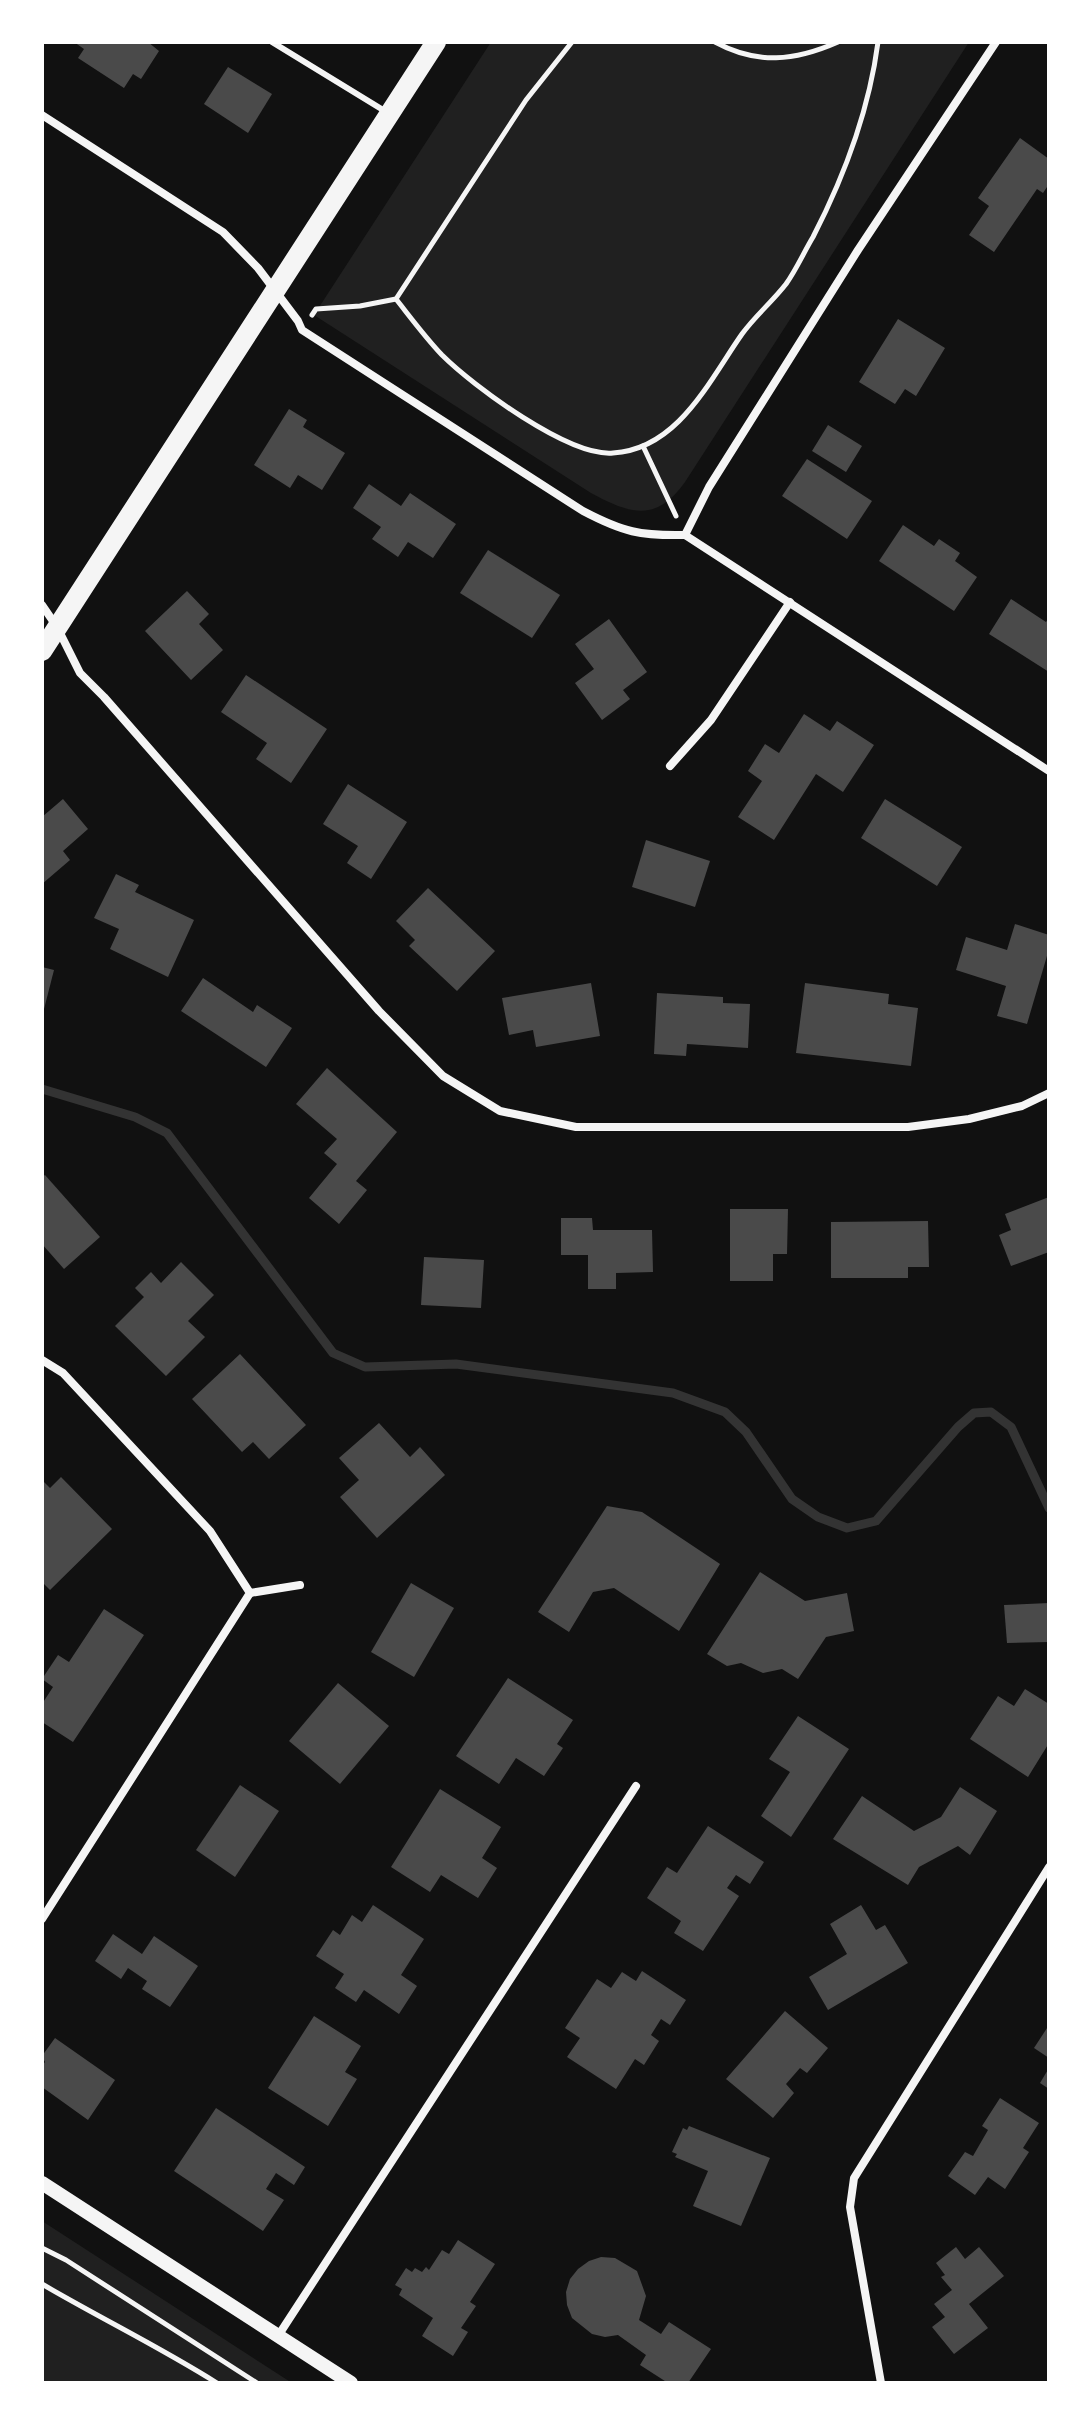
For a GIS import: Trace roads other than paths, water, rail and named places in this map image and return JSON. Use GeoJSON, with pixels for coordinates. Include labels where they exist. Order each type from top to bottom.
{"type":"FeatureCollection","features":[{"type":"Feature","properties":{"kind":"main road"},"geometry":{"type":"LineString","coordinates":[[42,651],[436,42]]}},
{"type":"Feature","properties":{"kind":"street"},"geometry":{"type":"LineString","coordinates":[[685,535],[709,487],[858,250],[996,42]]}},
{"type":"Feature","properties":{"kind":"street"},"geometry":{"type":"LineString","coordinates":[[42,115],[223,232],[241,247],[302,330],[583,511],[630,533],[685,535],[1049,771]]}},
{"type":"Feature","properties":{"kind":"street"},"geometry":{"type":"LineString","coordinates":[[670,766],[711,720],[790,602]]}},
{"type":"Feature","properties":{"kind":"street"},"geometry":{"type":"LineString","coordinates":[[42,605],[80,673],[379,1011],[443,1076],[500,1111],[576,1127],[908,1127],[969,1119],[1022,1106],[1049,1093]]}},
{"type":"Feature","properties":{"kind":"street"},"geometry":{"type":"LineString","coordinates":[[42,1360],[63,1373],[210,1531],[250,1593]]}},
{"type":"Feature","properties":{"kind":"street"},"geometry":{"type":"LineString","coordinates":[[42,1919],[250,1593],[300,1585]]}},
{"type":"Feature","properties":{"kind":"street"},"geometry":{"type":"LineString","coordinates":[[278,2336],[636,1786]]}},
{"type":"Feature","properties":{"kind":"street"},"geometry":{"type":"LineString","coordinates":[[881,2383],[850,2207],[854,2178],[1049,1867]]}},
{"type":"Feature","properties":{"kind":"street"},"geometry":{"type":"LineString","coordinates":[[42,2183],[351,2383]]}},
{"type":"Feature","properties":{"kind":"lane"},"geometry":{"type":"LineString","coordinates":[[272,42],[389,114]]}},
{"type":"Feature","properties":{"kind":"waterway"},"geometry":{"type":"LineString","coordinates":[[42,1089],[135,1117],[167,1133],[333,1353],[365,1367],[456,1364],[673,1393],[725,1412],[746,1432],[792,1499],[818,1517],[847,1528],[876,1521],[958,1427],[974,1413],[991,1412],[1011,1427],[1049,1508]]}}]}
